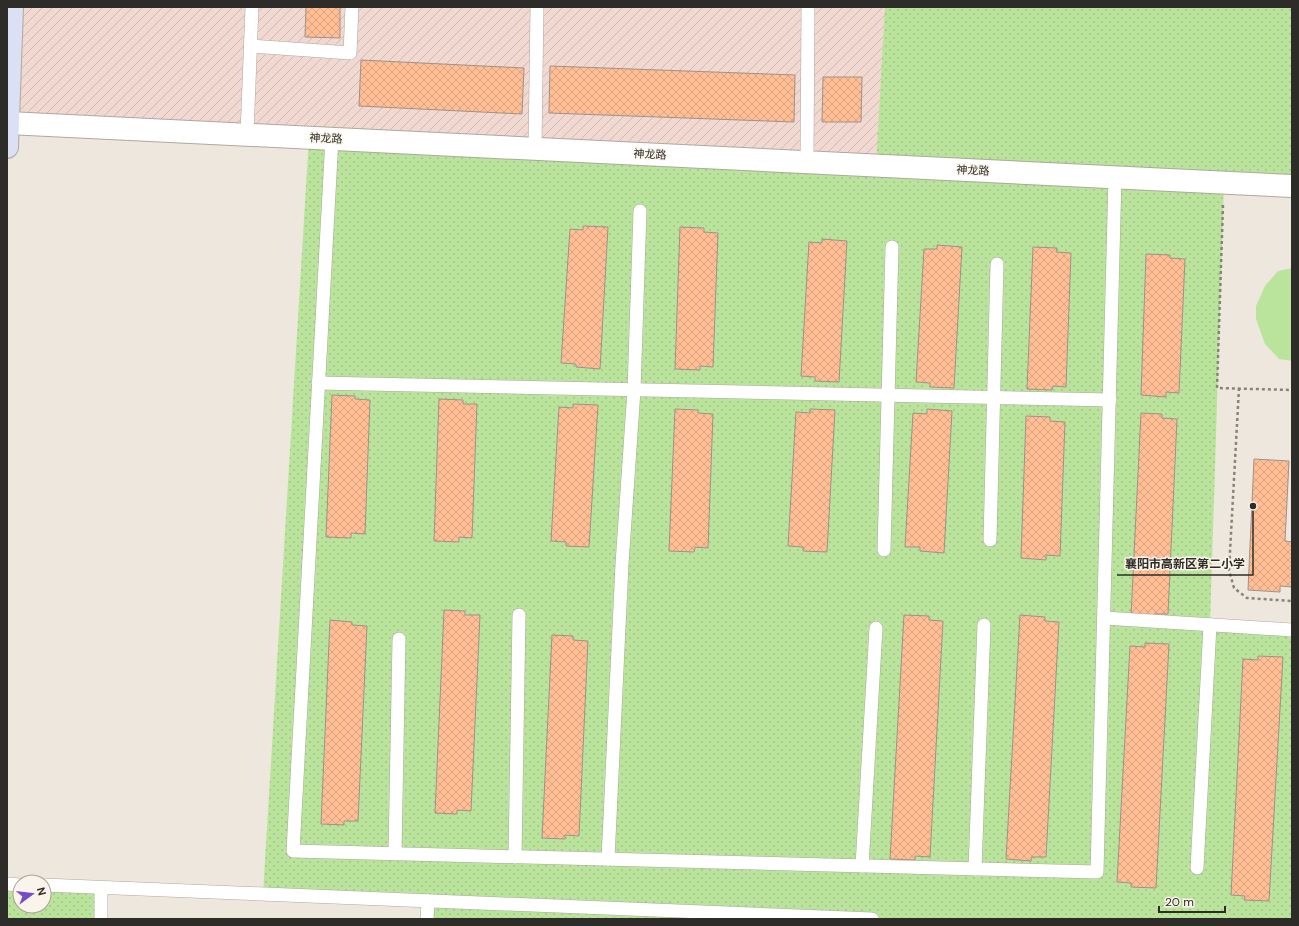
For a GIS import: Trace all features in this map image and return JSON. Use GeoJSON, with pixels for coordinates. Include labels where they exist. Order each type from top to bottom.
{"type":"FeatureCollection","features":[{"type":"Feature","properties":{"kind":"main road"},"geometry":{"type":"LineString","coordinates":[[7,147],[12,7]]}},
{"type":"Feature","properties":{"kind":"street","name":"神龙路"},"geometry":{"type":"LineString","coordinates":[[8,122],[1292,186]]}},
{"type":"Feature","properties":{"kind":"lane"},"geometry":{"type":"LineString","coordinates":[[247,134],[252,7]]}},
{"type":"Feature","properties":{"kind":"lane"},"geometry":{"type":"LineString","coordinates":[[250,46],[350,53],[352,7]]}},
{"type":"Feature","properties":{"kind":"lane"},"geometry":{"type":"LineString","coordinates":[[536,148],[537,7]]}},
{"type":"Feature","properties":{"kind":"lane"},"geometry":{"type":"LineString","coordinates":[[807,162],[808,7]]}},
{"type":"Feature","properties":{"kind":"lane"},"geometry":{"type":"LineString","coordinates":[[332,138],[293,851],[1097,872],[1115,177]]}},
{"type":"Feature","properties":{"kind":"lane"},"geometry":{"type":"LineString","coordinates":[[608,859],[622,564],[634,390],[640,211]]}},
{"type":"Feature","properties":{"kind":"lane"},"geometry":{"type":"LineString","coordinates":[[884,550],[892,247]]}},
{"type":"Feature","properties":{"kind":"lane"},"geometry":{"type":"LineString","coordinates":[[990,540],[997,264]]}},
{"type":"Feature","properties":{"kind":"lane"},"geometry":{"type":"LineString","coordinates":[[318,383],[1110,400]]}},
{"type":"Feature","properties":{"kind":"lane"},"geometry":{"type":"LineString","coordinates":[[515,856],[519,615]]}},
{"type":"Feature","properties":{"kind":"lane"},"geometry":{"type":"LineString","coordinates":[[1104,618],[1292,630]]}},
{"type":"Feature","properties":{"kind":"lane"},"geometry":{"type":"LineString","coordinates":[[975,869],[984,625]]}},
{"type":"Feature","properties":{"kind":"lane"},"geometry":{"type":"LineString","coordinates":[[1197,868],[1210,625]]}},
{"type":"Feature","properties":{"kind":"lane"},"geometry":{"type":"LineString","coordinates":[[862,866],[876,628]]}},
{"type":"Feature","properties":{"kind":"lane"},"geometry":{"type":"LineString","coordinates":[[395,853],[399,639]]}},
{"type":"Feature","properties":{"kind":"lane"},"geometry":{"type":"LineString","coordinates":[[52,886],[872,919]]}},
{"type":"Feature","properties":{"kind":"lane"},"geometry":{"type":"LineString","coordinates":[[101,888],[101,919]]}},
{"type":"Feature","properties":{"kind":"lane"},"geometry":{"type":"LineString","coordinates":[[427,919],[428,901]]}},
{"type":"Feature","properties":{"kind":"path"},"geometry":{"type":"LineString","coordinates":[[1224,182],[1217,388],[1292,390]]}},
{"type":"Feature","properties":{"kind":"path"},"geometry":{"type":"LineString","coordinates":[[1239,388],[1229,570],[1234,588],[1247,598],[1292,600]]}},
{"type":"Feature","properties":{"kind":"shaded area"},"geometry":{"type":"Polygon","coordinates":[[[12,7],[886,7],[876,165],[8,123],[12,7]]]}},
{"type":"Feature","properties":{"kind":"green space"},"geometry":{"type":"Polygon","coordinates":[[[885,7],[1292,7],[1292,186],[1224,182],[1210,624],[1292,630],[1292,919],[427,919],[428,901],[263,894],[309,137],[876,165],[885,7]]]}},
{"type":"Feature","properties":{"kind":"green space"},"geometry":{"type":"Polygon","coordinates":[[[1292,268],[1292,361],[1279,359],[1265,344],[1256,319],[1256,306],[1265,286],[1278,271],[1292,268]]]}},
{"type":"Feature","properties":{"kind":"green space"},"geometry":{"type":"Polygon","coordinates":[[[7,884],[12,884],[12,914],[52,914],[52,885],[101,888],[101,919],[7,919],[7,884]]]}},
{"type":"Feature","properties":{"kind":"building"},"geometry":{"type":"Polygon","coordinates":[[[306,7],[340,7],[340,38],[305,37],[306,7]]]}},
{"type":"Feature","properties":{"kind":"building"},"geometry":{"type":"Polygon","coordinates":[[[361,60],[524,68],[522,114],[359,106],[361,60]]]}},
{"type":"Feature","properties":{"kind":"building"},"geometry":{"type":"Polygon","coordinates":[[[550,66],[795,75],[794,122],[549,113],[550,66]]]}},
{"type":"Feature","properties":{"kind":"building"},"geometry":{"type":"Polygon","coordinates":[[[823,77],[862,77],[861,122],[822,122],[823,77]]]}},
{"type":"Feature","properties":{"kind":"building"},"geometry":{"type":"Polygon","coordinates":[[[583,226],[608,227],[600,369],[576,367],[576,364],[561,363],[570,229],[583,230],[583,226]]]}},
{"type":"Feature","properties":{"kind":"building"},"geometry":{"type":"Polygon","coordinates":[[[680,227],[704,228],[704,232],[718,233],[713,367],[700,366],[700,370],[675,369],[680,227]]]}},
{"type":"Feature","properties":{"kind":"building"},"geometry":{"type":"Polygon","coordinates":[[[822,239],[847,241],[839,382],[815,381],[815,377],[801,376],[809,242],[822,243],[822,239]]]}},
{"type":"Feature","properties":{"kind":"building"},"geometry":{"type":"Polygon","coordinates":[[[937,245],[962,247],[954,388],[930,387],[930,383],[916,382],[924,249],[937,249],[937,245]]]}},
{"type":"Feature","properties":{"kind":"building"},"geometry":{"type":"Polygon","coordinates":[[[1033,247],[1057,248],[1056,252],[1071,253],[1066,387],[1053,386],[1052,390],[1027,389],[1033,247]]]}},
{"type":"Feature","properties":{"kind":"building"},"geometry":{"type":"Polygon","coordinates":[[[1146,254],[1170,255],[1170,258],[1185,259],[1179,393],[1166,392],[1166,397],[1141,395],[1146,254]]]}},
{"type":"Feature","properties":{"kind":"building"},"geometry":{"type":"Polygon","coordinates":[[[332,395],[355,396],[355,399],[370,400],[365,534],[351,533],[351,538],[326,537],[332,395]]]}},
{"type":"Feature","properties":{"kind":"building"},"geometry":{"type":"Polygon","coordinates":[[[439,399],[463,400],[463,404],[477,404],[472,538],[459,537],[459,542],[434,541],[439,399]]]}},
{"type":"Feature","properties":{"kind":"building"},"geometry":{"type":"Polygon","coordinates":[[[573,404],[598,405],[589,547],[566,546],[566,542],[551,541],[559,407],[573,408],[573,404]]]}},
{"type":"Feature","properties":{"kind":"building"},"geometry":{"type":"Polygon","coordinates":[[[675,409],[698,410],[698,413],[713,414],[708,548],[695,547],[694,552],[669,551],[675,409]]]}},
{"type":"Feature","properties":{"kind":"building"},"geometry":{"type":"Polygon","coordinates":[[[810,409],[835,410],[827,552],[803,551],[803,547],[788,546],[796,412],[810,413],[810,409]]]}},
{"type":"Feature","properties":{"kind":"building"},"geometry":{"type":"Polygon","coordinates":[[[927,409],[952,411],[944,553],[920,551],[920,547],[905,547],[913,413],[927,414],[927,409]]]}},
{"type":"Feature","properties":{"kind":"building"},"geometry":{"type":"Polygon","coordinates":[[[1141,413],[1162,414],[1162,418],[1177,419],[1168,614],[1154,614],[1154,617],[1131,616],[1141,413]]]}},
{"type":"Feature","properties":{"kind":"building"},"geometry":{"type":"Polygon","coordinates":[[[1026,416],[1050,417],[1050,421],[1065,422],[1060,556],[1046,555],[1046,560],[1021,558],[1026,416]]]}},
{"type":"Feature","properties":{"kind":"building"},"geometry":{"type":"Polygon","coordinates":[[[1254,459],[1289,461],[1285,541],[1292,542],[1292,587],[1280,586],[1280,592],[1248,590],[1254,459]]]}},
{"type":"Feature","properties":{"kind":"building"},"geometry":{"type":"Polygon","coordinates":[[[444,610],[465,611],[465,615],[480,615],[471,811],[457,810],[457,814],[435,813],[444,610]]]}},
{"type":"Feature","properties":{"kind":"building"},"geometry":{"type":"Polygon","coordinates":[[[904,615],[929,616],[929,620],[943,621],[930,857],[915,856],[915,860],[890,859],[904,615]]]}},
{"type":"Feature","properties":{"kind":"building"},"geometry":{"type":"Polygon","coordinates":[[[1020,615],[1045,617],[1045,621],[1059,622],[1046,857],[1032,857],[1031,861],[1006,859],[1020,615]]]}},
{"type":"Feature","properties":{"kind":"building"},"geometry":{"type":"Polygon","coordinates":[[[330,620],[352,622],[352,625],[367,626],[358,821],[344,821],[344,825],[321,824],[330,620]]]}},
{"type":"Feature","properties":{"kind":"building"},"geometry":{"type":"Polygon","coordinates":[[[552,635],[573,636],[573,640],[588,641],[579,836],[565,835],[565,839],[542,838],[552,635]]]}},
{"type":"Feature","properties":{"kind":"building"},"geometry":{"type":"Polygon","coordinates":[[[1145,643],[1169,644],[1156,888],[1131,887],[1131,883],[1117,882],[1130,646],[1145,647],[1145,643]]]}},
{"type":"Feature","properties":{"kind":"building"},"geometry":{"type":"Polygon","coordinates":[[[1258,656],[1283,657],[1269,901],[1244,900],[1245,896],[1231,895],[1243,659],[1258,660],[1258,656]]]}},
{"type":"Feature","properties":{"kind":"place","name":"襄阳市高新区第二小学"},"geometry":{"type":"Point","coordinates":[1253,506]}}]}
